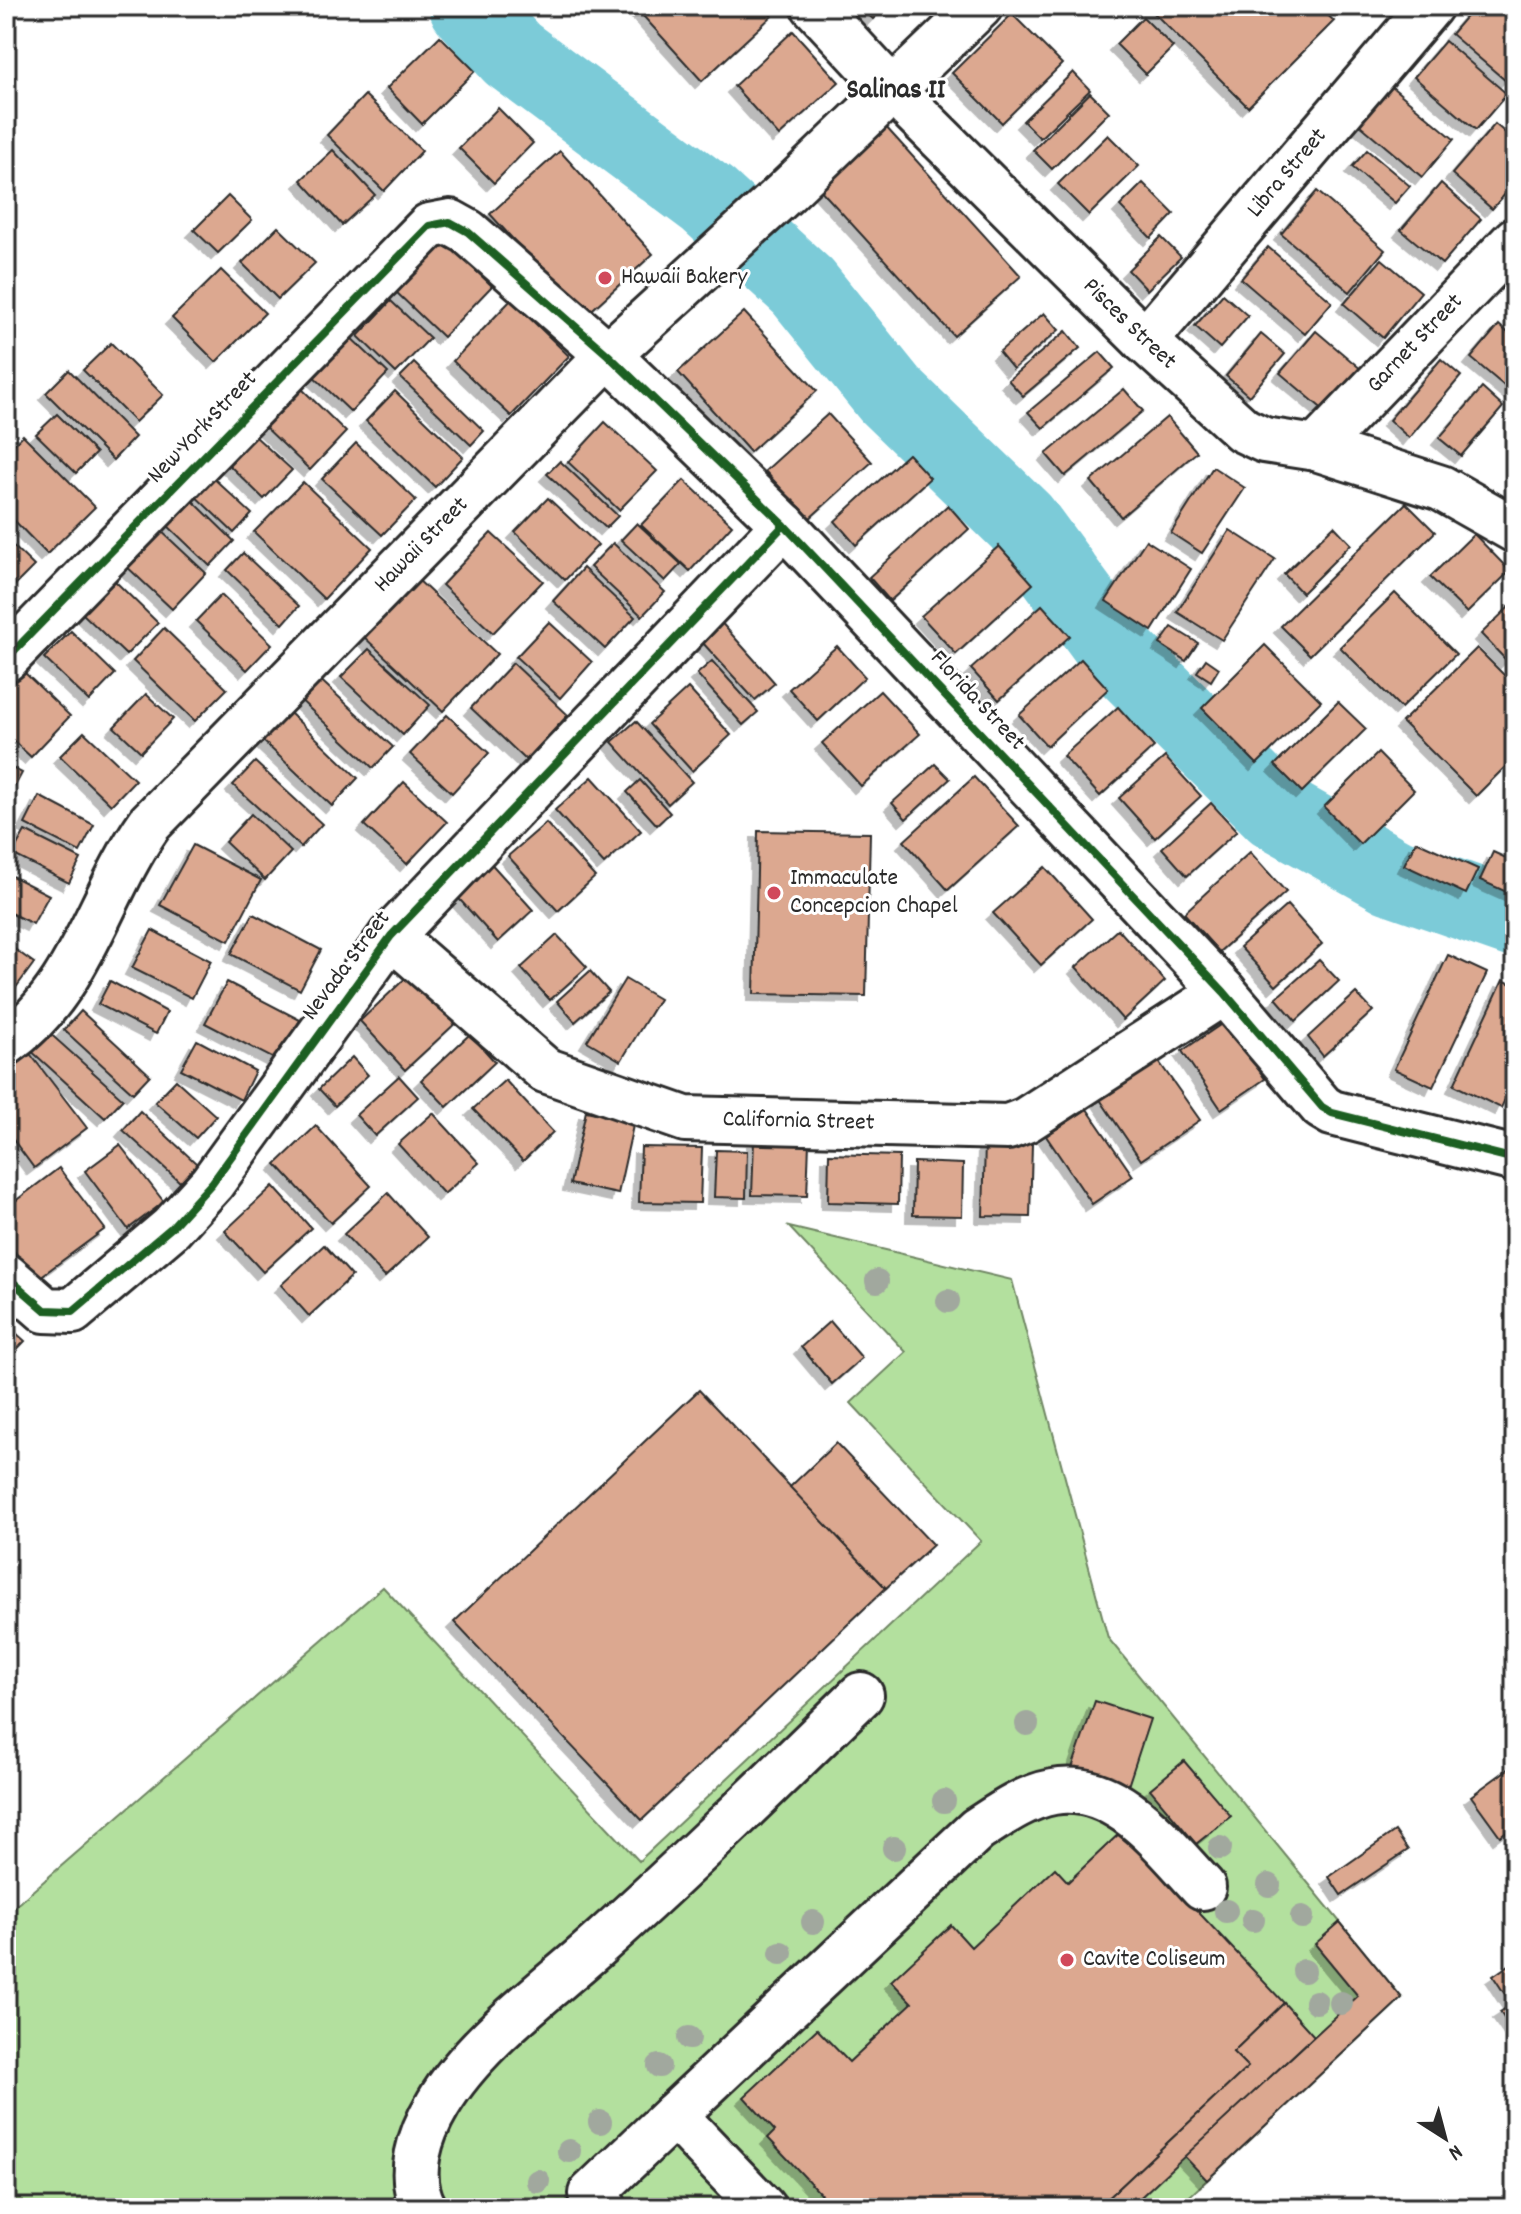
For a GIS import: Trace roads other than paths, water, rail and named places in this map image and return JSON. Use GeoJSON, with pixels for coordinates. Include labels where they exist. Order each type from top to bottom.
{"type":"FeatureCollection","features":[{"type":"Feature","properties":{"kind":"street","name":"Pisces Street"},"geometry":{"type":"LineString","coordinates":[[814,6],[893,91],[1145,341],[1243,430],[1282,445],[1316,448],[1441,488],[1515,530]]}},
{"type":"Feature","properties":{"kind":"street","name":"Hawaii Street"},"geometry":{"type":"LineString","coordinates":[[6,1043],[33,1019],[81,955],[134,846],[150,823],[608,355],[785,193],[980,6]]}},
{"type":"Feature","properties":{"kind":"street","name":"Libra Street"},"geometry":{"type":"LineString","coordinates":[[1145,341],[1430,6]]}},
{"type":"Feature","properties":{"kind":"street","name":"Florida Street"},"geometry":{"type":"LineString","coordinates":[[429,226],[450,222],[468,232],[608,355],[784,525],[1224,992],[1322,1107],[1332,1113],[1515,1159]]}},
{"type":"Feature","properties":{"kind":"street","name":"New York Street"},"geometry":{"type":"LineString","coordinates":[[6,659],[429,226]]}},
{"type":"Feature","properties":{"kind":"street","name":"Garnet Street"},"geometry":{"type":"LineString","coordinates":[[1316,448],[1515,240]]}},
{"type":"Feature","properties":{"kind":"street","name":"Nevada Street"},"geometry":{"type":"LineString","coordinates":[[6,1276],[45,1310],[73,1311],[171,1228],[212,1183],[391,936],[784,525]]}},
{"type":"Feature","properties":{"kind":"street","name":"California Street"},"geometry":{"type":"LineString","coordinates":[[391,936],[545,1070],[685,1119],[1008,1127],[1026,1120],[1224,992]]}},
{"type":"Feature","properties":{"kind":"street"},"geometry":{"type":"LineString","coordinates":[[424,2208],[416,2167],[421,2138],[439,2102],[492,2038],[710,1845],[861,1695]]}},
{"type":"Feature","properties":{"kind":"street"},"geometry":{"type":"LineString","coordinates":[[604,2208],[591,2194],[977,1830],[1015,1806],[1054,1792],[1093,1794],[1133,1818],[1203,1887]]}},
{"type":"Feature","properties":{"kind":"street"},"geometry":{"type":"LineString","coordinates":[[674,2115],[763,2208]]}},
{"type":"Feature","properties":{"kind":"waterway"},"geometry":{"type":"LineString","coordinates":[[468,6],[512,54],[708,200],[803,287],[890,395],[1021,522],[1118,654],[1276,811],[1392,876],[1515,919]]}},
{"type":"Feature","properties":{"kind":"place","name":"Hawaii Bakery"},"geometry":{"type":"Point","coordinates":[605,278]}},
{"type":"Feature","properties":{"kind":"place","name":"Immaculate Concepcion Chapel"},"geometry":{"type":"Point","coordinates":[774,893]}},
{"type":"Feature","properties":{"kind":"place","name":"Cavite Coliseum"},"geometry":{"type":"Point","coordinates":[1067,1960]}},
{"type":"Feature","properties":{"kind":"district","name":"Salinas II"},"geometry":{"type":"Point","coordinates":[896,92]}}]}
